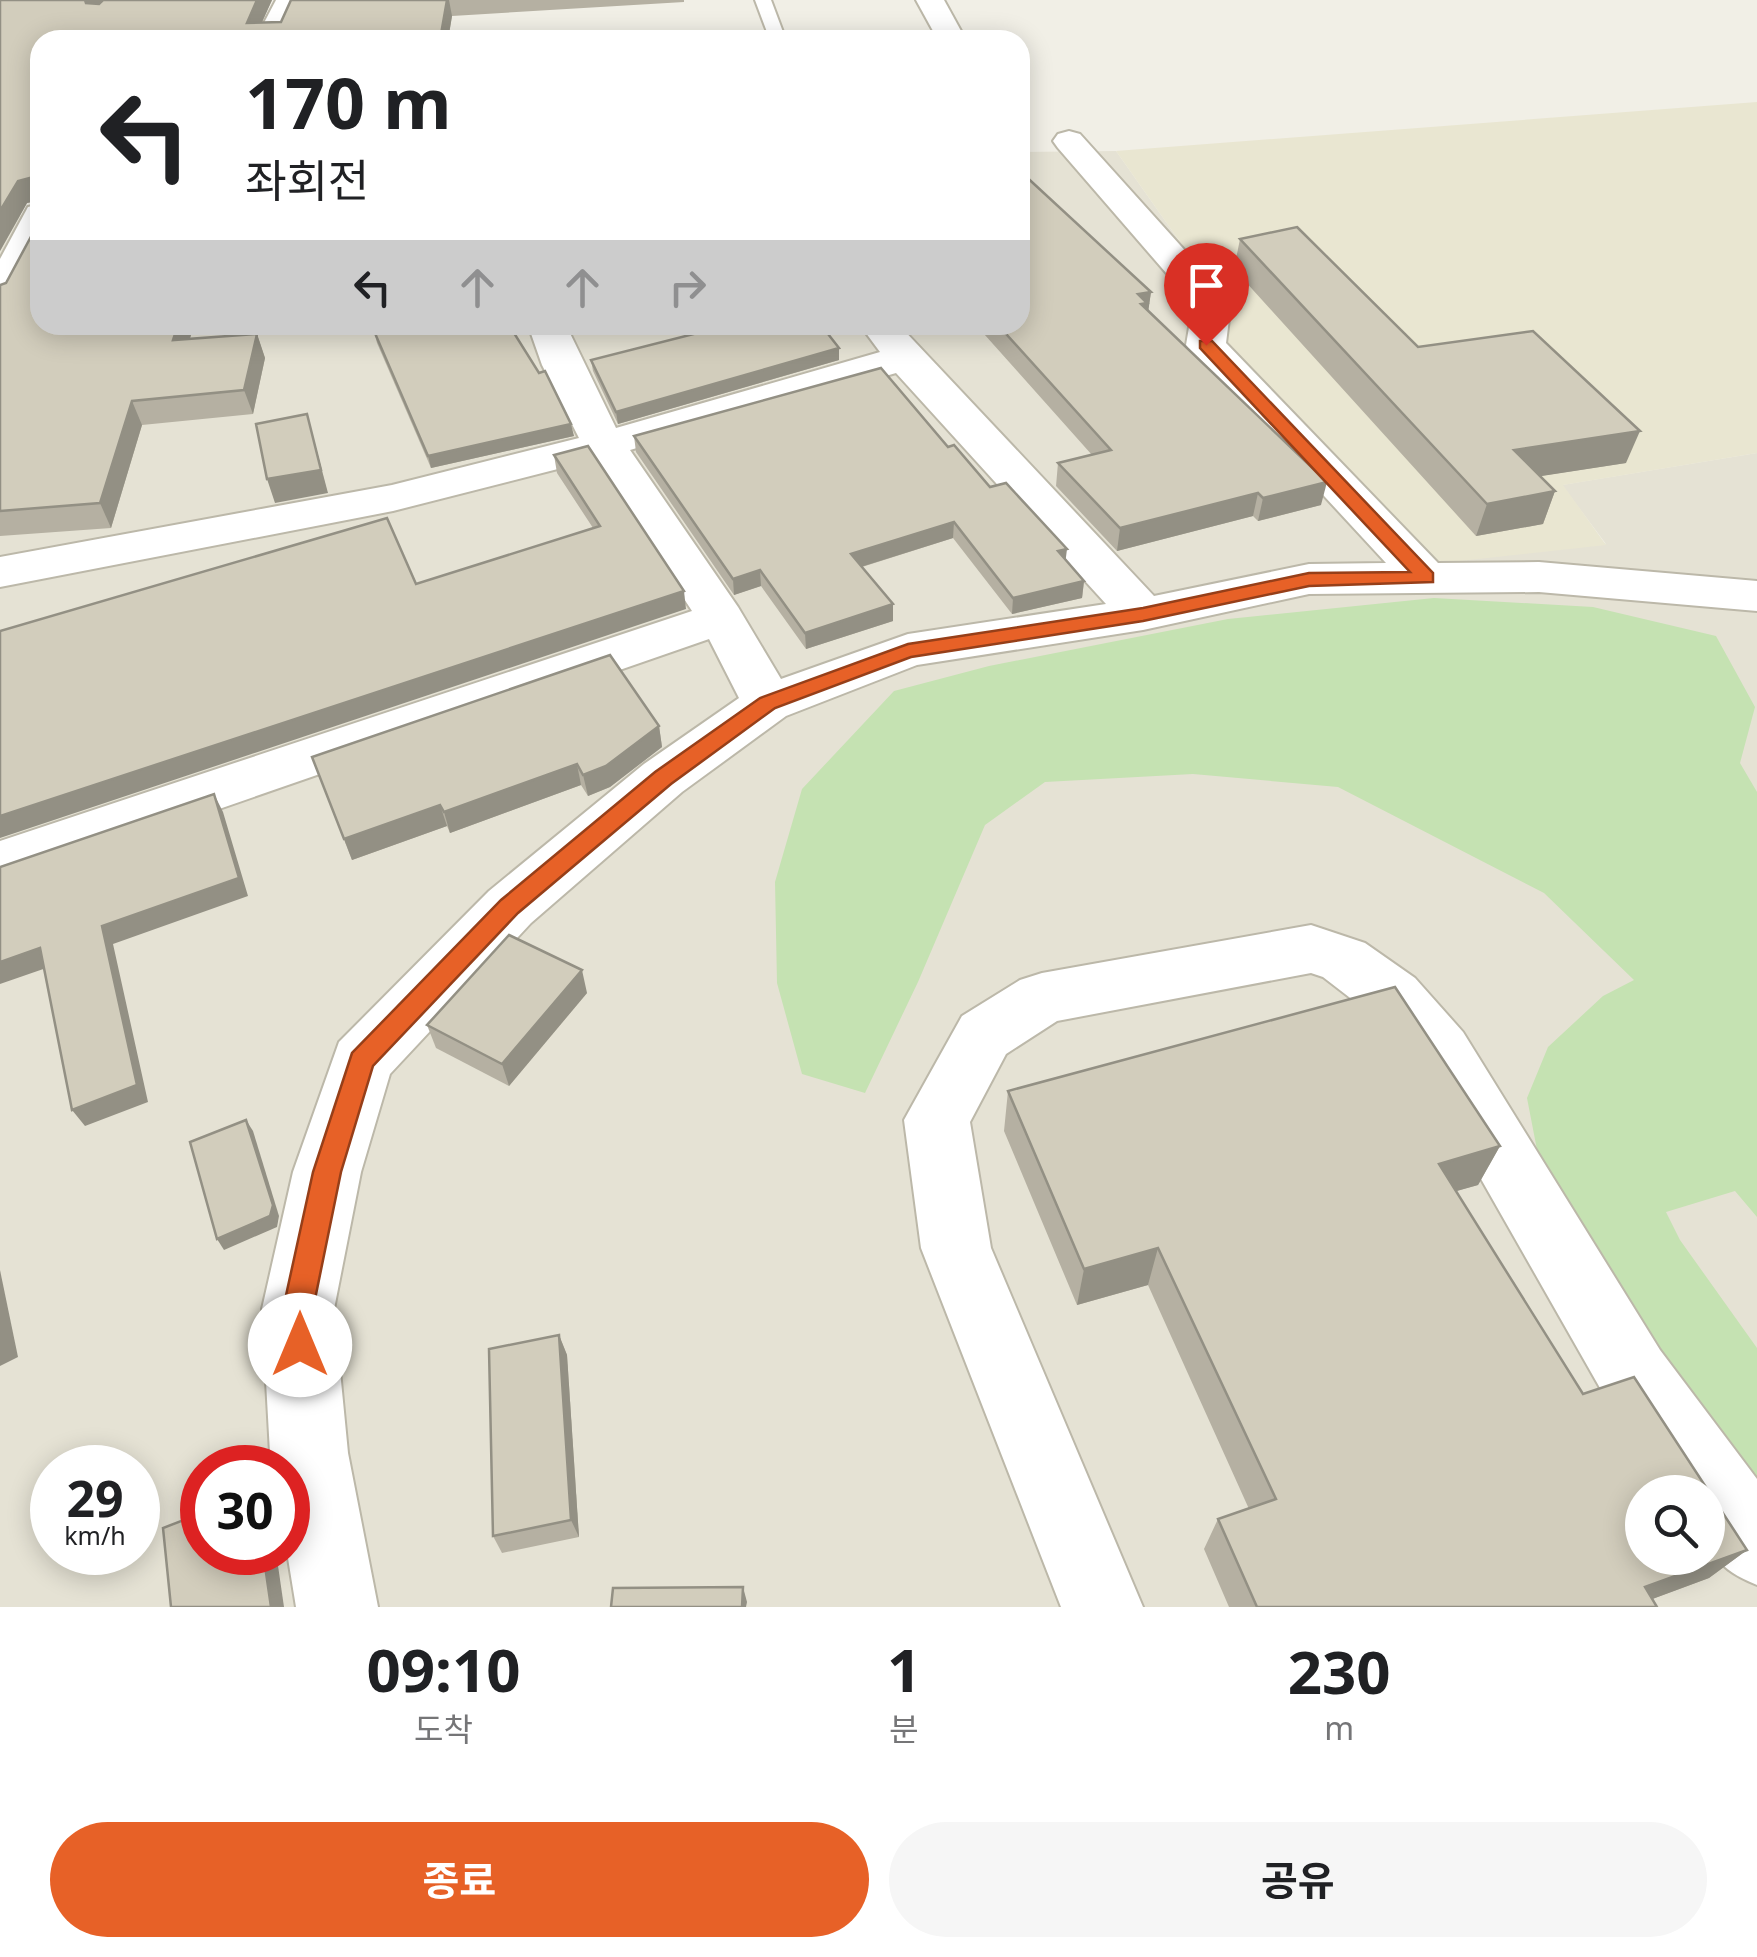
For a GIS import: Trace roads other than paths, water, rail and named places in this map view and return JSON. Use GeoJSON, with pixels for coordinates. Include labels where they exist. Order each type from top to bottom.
{"type":"FeatureCollection","features":[{"type":"Feature","properties":{"kind":"street"},"geometry":{"type":"LineString","coordinates":[[274,30],[290,0]]}},
{"type":"Feature","properties":{"kind":"street"},"geometry":{"type":"LineString","coordinates":[[930,0],[946,30]]}},
{"type":"Feature","properties":{"kind":"street"},"geometry":{"type":"LineString","coordinates":[[1069,141],[1212,303],[1206,345],[1426,578]]}},
{"type":"Feature","properties":{"kind":"street"},"geometry":{"type":"LineString","coordinates":[[0,212],[30,212]]}},
{"type":"Feature","properties":{"kind":"street"},"geometry":{"type":"LineString","coordinates":[[0,298],[30,234]]}},
{"type":"Feature","properties":{"kind":"street"},"geometry":{"type":"LineString","coordinates":[[550,335],[566,380],[602,445],[721,618],[768,703]]}},
{"type":"Feature","properties":{"kind":"street"},"geometry":{"type":"LineString","coordinates":[[0,572],[393,498],[602,445],[891,342],[1143,614]]}},
{"type":"Feature","properties":{"kind":"street"},"geometry":{"type":"LineString","coordinates":[[337,1607],[309,1452],[298,1309],[327,1172],[362,1061],[510,906],[663,778],[768,703],[908,650],[1143,614],[1309,580],[1539,577],[1757,596]]}},
{"type":"Feature","properties":{"kind":"street"},"geometry":{"type":"LineString","coordinates":[[0,863],[721,618]]}},
{"type":"Feature","properties":{"kind":"street"},"geometry":{"type":"LineString","coordinates":[[1102,1607],[956,1248],[937,1120],[984,1035],[1042,998],[1311,948],[1344,960],[1392,996],[1441,1051],[1634,1376],[1757,1545]]}},
{"type":"Feature","properties":{"kind":"lane"},"geometry":{"type":"LineString","coordinates":[[763,0],[774,30]]}}]}
